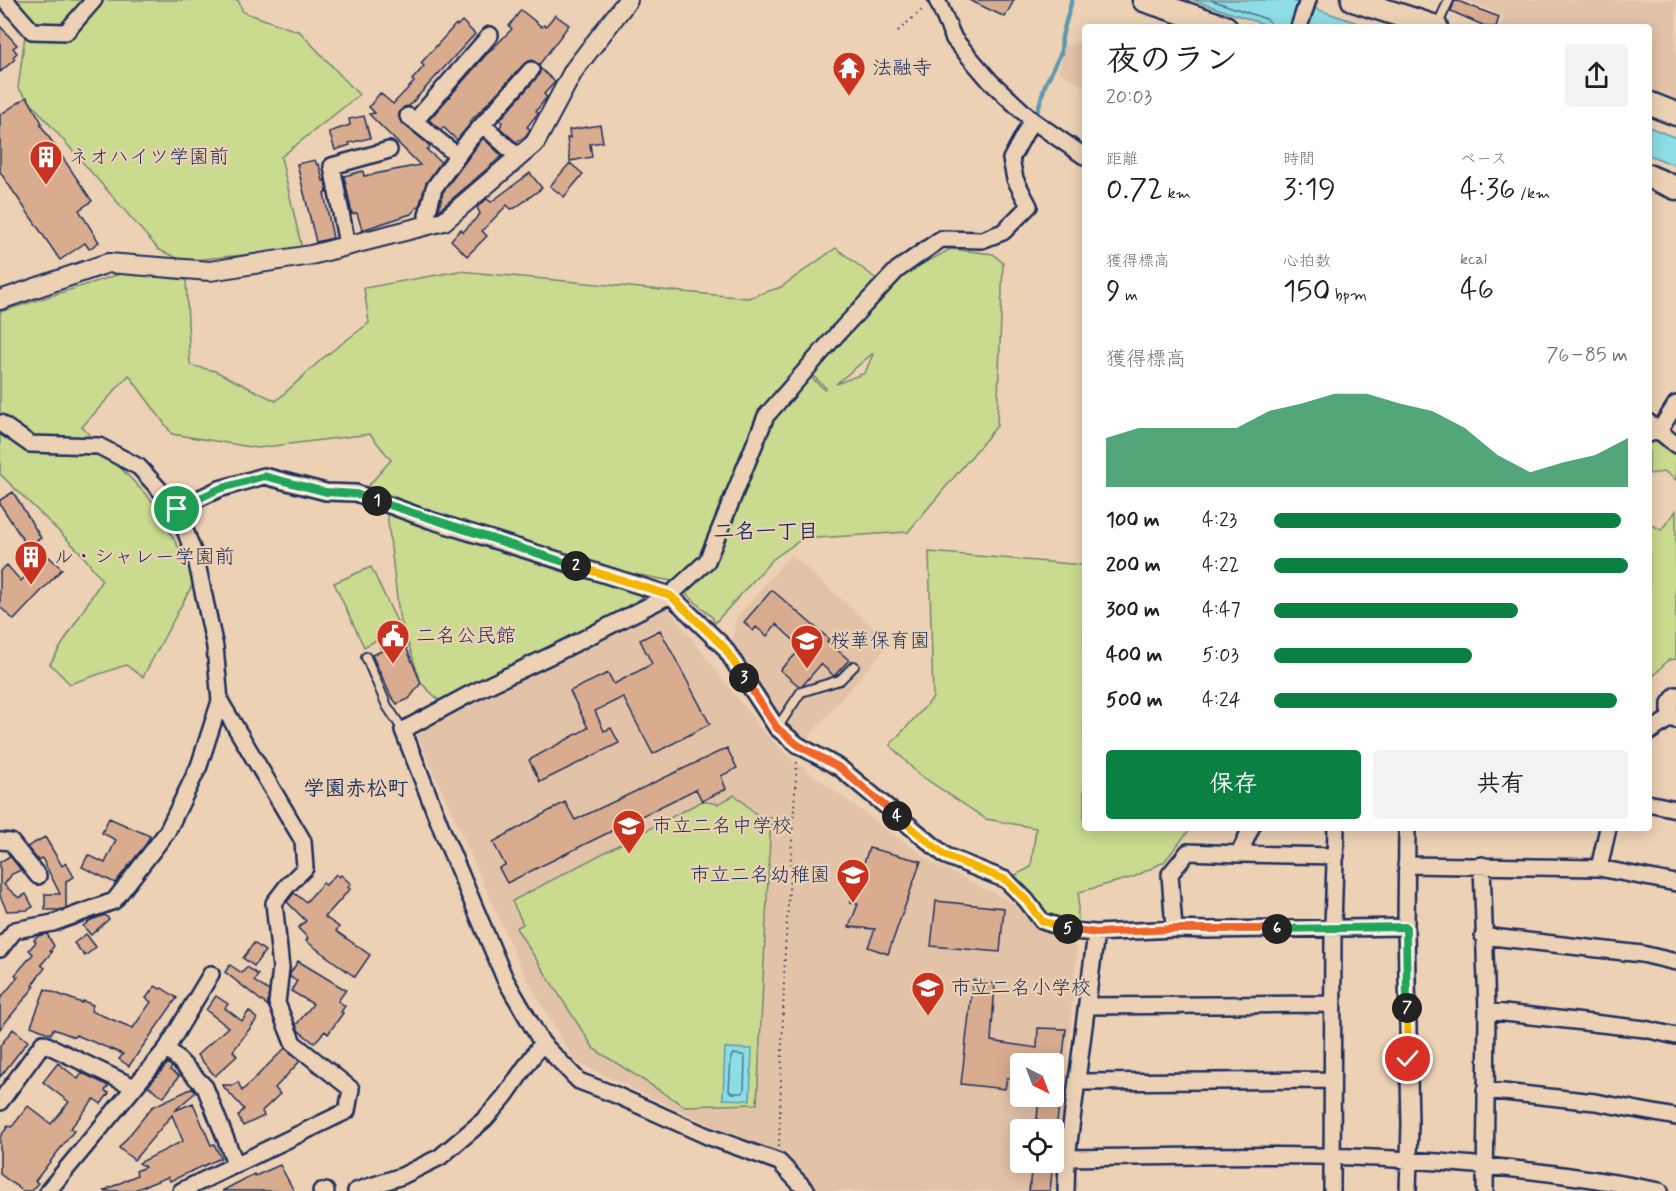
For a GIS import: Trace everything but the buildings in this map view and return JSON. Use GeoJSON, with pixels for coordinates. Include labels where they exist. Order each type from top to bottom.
{"type":"FeatureCollection","features":[{"type":"Feature","properties":{"kind":"main road"},"geometry":{"type":"LineString","coordinates":[[1144,0],[1216,24]]}},
{"type":"Feature","properties":{"kind":"main road"},"geometry":{"type":"LineString","coordinates":[[1353,0],[1427,24]]}},
{"type":"Feature","properties":{"kind":"main road"},"geometry":{"type":"LineString","coordinates":[[1652,105],[1676,114]]}},
{"type":"Feature","properties":{"kind":"main road"},"geometry":{"type":"LineString","coordinates":[[1652,178],[1676,188]]}},
{"type":"Feature","properties":{"kind":"street"},"geometry":{"type":"LineString","coordinates":[[4,0],[32,31],[66,32],[94,0]]}},
{"type":"Feature","properties":{"kind":"street"},"geometry":{"type":"LineString","coordinates":[[0,300],[108,263],[210,271],[311,255],[444,221],[535,143],[574,70],[628,0]]}},
{"type":"Feature","properties":{"kind":"street"},"geometry":{"type":"LineString","coordinates":[[1300,24],[1308,0]]}},
{"type":"Feature","properties":{"kind":"street"},"geometry":{"type":"LineString","coordinates":[[931,4],[954,39],[990,81],[1032,120],[1082,155]]}},
{"type":"Feature","properties":{"kind":"street"},"geometry":{"type":"LineString","coordinates":[[458,156],[411,119],[490,35]]}},
{"type":"Feature","properties":{"kind":"street"},"geometry":{"type":"LineString","coordinates":[[428,225],[427,215],[434,188],[483,125],[531,70]]}},
{"type":"Feature","properties":{"kind":"street"},"geometry":{"type":"LineString","coordinates":[[807,1191],[778,1162],[707,1136],[579,1081],[542,1043],[506,979],[444,835],[403,730],[468,695],[556,654],[670,595],[707,561],[766,416],[846,325],[897,270],[941,239],[982,240],[1003,232],[1029,207],[1015,179],[1011,159],[1032,120]]}},
{"type":"Feature","properties":{"kind":"street"},"geometry":{"type":"LineString","coordinates":[[483,125],[518,157]]}},
{"type":"Feature","properties":{"kind":"street"},"geometry":{"type":"LineString","coordinates":[[347,244],[332,166],[389,150]]}},
{"type":"Feature","properties":{"kind":"street"},"geometry":{"type":"LineString","coordinates":[[1676,404],[1652,429],[1676,445]]}},
{"type":"Feature","properties":{"kind":"street"},"geometry":{"type":"LineString","coordinates":[[0,423],[30,444],[99,446],[139,467],[177,509],[196,559],[215,647],[220,701],[199,766],[167,832],[114,901],[53,923],[15,930],[0,949]]}},
{"type":"Feature","properties":{"kind":"street"},"geometry":{"type":"LineString","coordinates":[[177,509],[219,489],[264,476],[326,492],[356,494],[430,520],[670,595],[724,647],[777,728],[798,745],[840,768],[946,856],[1006,880],[1026,900],[1042,921],[1072,931],[1096,933],[1174,929],[1406,927]]}},
{"type":"Feature","properties":{"kind":"street"},"geometry":{"type":"LineString","coordinates":[[1652,731],[1673,719],[1670,704],[1676,695]]}},
{"type":"Feature","properties":{"kind":"street"},"geometry":{"type":"LineString","coordinates":[[181,1191],[347,1111],[351,1089],[293,1043],[277,1003],[281,968],[274,903],[286,886],[305,868],[303,841],[220,701]]}},
{"type":"Feature","properties":{"kind":"street"},"geometry":{"type":"LineString","coordinates":[[1652,804],[1676,809]]}},
{"type":"Feature","properties":{"kind":"street"},"geometry":{"type":"LineString","coordinates":[[1239,854],[1250,831]]}},
{"type":"Feature","properties":{"kind":"street"},"geometry":{"type":"LineString","coordinates":[[1332,1191],[1332,1004],[1336,831]]}},
{"type":"Feature","properties":{"kind":"street"},"geometry":{"type":"LineString","coordinates":[[1407,831],[1406,927],[1410,1124],[1408,1191]]}},
{"type":"Feature","properties":{"kind":"street"},"geometry":{"type":"LineString","coordinates":[[1599,868],[1607,831]]}},
{"type":"Feature","properties":{"kind":"street"},"geometry":{"type":"LineString","coordinates":[[0,841],[11,842],[38,876]]}},
{"type":"Feature","properties":{"kind":"street"},"geometry":{"type":"LineString","coordinates":[[1174,929],[1170,874],[1188,852],[1336,856]]}},
{"type":"Feature","properties":{"kind":"street"},"geometry":{"type":"LineString","coordinates":[[1406,865],[1599,868],[1676,883]]}},
{"type":"Feature","properties":{"kind":"street"},"geometry":{"type":"LineString","coordinates":[[1482,865],[1487,1011],[1485,1191]]}},
{"type":"Feature","properties":{"kind":"street"},"geometry":{"type":"LineString","coordinates":[[1066,1191],[1067,1158],[1078,1082],[1080,1046],[1096,933]]}},
{"type":"Feature","properties":{"kind":"street"},"geometry":{"type":"LineString","coordinates":[[1483,936],[1642,954],[1676,962]]}},
{"type":"Feature","properties":{"kind":"street"},"geometry":{"type":"LineString","coordinates":[[48,1191],[167,1048],[211,974]]}},
{"type":"Feature","properties":{"kind":"street"},"geometry":{"type":"LineString","coordinates":[[1087,1006],[1332,1004]]}},
{"type":"Feature","properties":{"kind":"street"},"geometry":{"type":"LineString","coordinates":[[1487,1011],[1645,1029],[1676,1035]]}},
{"type":"Feature","properties":{"kind":"street"},"geometry":{"type":"LineString","coordinates":[[0,1102],[44,1043],[134,1087]]}},
{"type":"Feature","properties":{"kind":"street"},"geometry":{"type":"LineString","coordinates":[[356,1191],[402,1176],[440,1157],[485,1119],[505,1096],[542,1043]]}},
{"type":"Feature","properties":{"kind":"street"},"geometry":{"type":"LineString","coordinates":[[167,1048],[205,1087],[236,1165]]}},
{"type":"Feature","properties":{"kind":"street"},"geometry":{"type":"LineString","coordinates":[[1078,1082],[1332,1080]]}},
{"type":"Feature","properties":{"kind":"street"},"geometry":{"type":"LineString","coordinates":[[1485,1090],[1595,1102],[1676,1117]]}},
{"type":"Feature","properties":{"kind":"street"},"geometry":{"type":"LineString","coordinates":[[1067,1158],[1332,1157],[1408,1160],[1563,1175],[1660,1191]]}},
{"type":"Feature","properties":{"kind":"street"},"geometry":{"type":"LineString","coordinates":[[321,1191],[326,1191]]}},
{"type":"Feature","properties":{"kind":"lane"},"geometry":{"type":"LineString","coordinates":[[1437,24],[1449,0]]}},
{"type":"Feature","properties":{"kind":"lane"},"geometry":{"type":"LineString","coordinates":[[366,657],[387,706],[403,730]]}},
{"type":"Feature","properties":{"kind":"lane"},"geometry":{"type":"LineString","coordinates":[[777,728],[801,692],[840,680],[854,666]]}},
{"type":"Feature","properties":{"kind":"path"},"geometry":{"type":"LineString","coordinates":[[898,31],[931,4]]}},
{"type":"Feature","properties":{"kind":"path"},"geometry":{"type":"LineString","coordinates":[[778,1162],[785,952],[798,745]]}},
{"type":"Feature","properties":{"kind":"shaded area"},"geometry":{"type":"Polygon","coordinates":[[[1467,0],[1676,0],[1676,99],[1652,89],[1652,24],[1502,24],[1505,17],[1467,0]]]}},
{"type":"Feature","properties":{"kind":"shaded area"},"geometry":{"type":"Polygon","coordinates":[[[1082,42],[1082,85],[1059,72],[1065,46],[1082,42]]]}},
{"type":"Feature","properties":{"kind":"shaded area","name":"桜華保育園"},"geometry":{"type":"Polygon","coordinates":[[[791,554],[890,643],[804,742],[780,726],[732,640],[736,619],[791,554]]]}},
{"type":"Feature","properties":{"kind":"shaded area"},"geometry":{"type":"Polygon","coordinates":[[[664,603],[763,731],[790,758],[933,863],[1010,901],[1045,931],[1077,948],[1064,1106],[1064,1053],[1010,1053],[1010,1107],[1064,1107],[1063,1119],[1010,1119],[1010,1173],[1058,1173],[1057,1191],[813,1191],[780,1158],[574,1061],[522,970],[415,730],[664,603]],[[788,839],[783,1068],[787,946],[788,839]]]}},
{"type":"Feature","properties":{"kind":"green space"},"geometry":{"type":"Polygon","coordinates":[[[10,0],[238,0],[243,12],[300,32],[359,95],[281,157],[302,249],[184,261],[159,250],[18,88],[27,20],[10,0]]]}},
{"type":"Feature","properties":{"kind":"green space"},"geometry":{"type":"Polygon","coordinates":[[[836,248],[879,281],[800,367],[824,389],[826,388],[811,374],[909,271],[951,249],[993,254],[1003,263],[997,426],[908,532],[802,539],[773,559],[713,625],[713,618],[672,581],[578,564],[364,491],[391,460],[370,434],[257,448],[172,434],[129,375],[82,427],[152,501],[196,578],[143,677],[126,665],[70,684],[50,664],[102,580],[80,552],[0,474],[0,312],[123,273],[186,280],[190,365],[215,371],[276,401],[324,357],[369,323],[364,288],[459,271],[748,298],[781,287],[836,248]],[[873,354],[836,384],[865,373],[873,354]]]}},
{"type":"Feature","properties":{"kind":"green space"},"geometry":{"type":"Polygon","coordinates":[[[1659,436],[1676,452],[1676,480],[1665,472],[1652,474],[1652,437],[1659,436]]]}},
{"type":"Feature","properties":{"kind":"green space"},"geometry":{"type":"Polygon","coordinates":[[[1676,511],[1676,659],[1668,660],[1652,678],[1652,525],[1661,530],[1676,511]]]}},
{"type":"Feature","properties":{"kind":"green space"},"geometry":{"type":"Polygon","coordinates":[[[387,513],[564,572],[650,593],[592,628],[442,703],[421,683],[399,615],[387,513]]]}},
{"type":"Feature","properties":{"kind":"green space"},"geometry":{"type":"Polygon","coordinates":[[[929,552],[1082,565],[1082,831],[1189,831],[1164,862],[1134,877],[1079,892],[1077,929],[1048,915],[1008,879],[1031,867],[1036,828],[986,819],[917,773],[890,745],[933,698],[929,552]]]}},
{"type":"Feature","properties":{"kind":"green space"},"geometry":{"type":"Polygon","coordinates":[[[371,567],[400,628],[364,647],[334,583],[371,567]]]}},
{"type":"Feature","properties":{"kind":"green space"},"geometry":{"type":"Polygon","coordinates":[[[735,795],[758,816],[771,817],[757,1104],[684,1106],[594,1049],[516,928],[523,924],[512,901],[702,801],[718,804],[735,795]]]}},
{"type":"Feature","properties":{"kind":"water"},"geometry":{"type":"Polygon","coordinates":[[[1193,0],[1290,0],[1360,24],[1263,24],[1193,0]]]}},
{"type":"Feature","properties":{"kind":"water"},"geometry":{"type":"Polygon","coordinates":[[[1652,128],[1676,138],[1676,166],[1652,156],[1652,128]]]}},
{"type":"Feature","properties":{"kind":"water"},"geometry":{"type":"Polygon","coordinates":[[[725,1048],[752,1049],[750,1100],[723,1099],[725,1048]]]}},
{"type":"Feature","properties":{"kind":"waterway"},"geometry":{"type":"LineString","coordinates":[[1037,113],[1045,85],[1061,53],[1062,36],[1072,0]]}},
{"type":"Feature","properties":{"kind":"place","name":"法融寺"},"geometry":{"type":"Point","coordinates":[849,97]}},
{"type":"Feature","properties":{"kind":"place","name":"ネオハイツ学園前"},"geometry":{"type":"Point","coordinates":[46,186]}},
{"type":"Feature","properties":{"kind":"place","name":"ル・シャレー学園前"},"geometry":{"type":"Point","coordinates":[31,586]}},
{"type":"Feature","properties":{"kind":"place","name":"二名公民館"},"geometry":{"type":"Point","coordinates":[393,665]}},
{"type":"Feature","properties":{"kind":"place","name":"桜華保育園"},"geometry":{"type":"Point","coordinates":[807,670]}},
{"type":"Feature","properties":{"kind":"place","name":"市立二名中学校"},"geometry":{"type":"Point","coordinates":[629,855]}},
{"type":"Feature","properties":{"kind":"place","name":"市立二名幼稚園"},"geometry":{"type":"Point","coordinates":[853,904]}},
{"type":"Feature","properties":{"kind":"place","name":"市立二名小学校"},"geometry":{"type":"Point","coordinates":[928,1017]}},
{"type":"Feature","properties":{"kind":"district","name":"二名一丁目"},"geometry":{"type":"Point","coordinates":[766,532]}},
{"type":"Feature","properties":{"kind":"district","name":"学園赤松町"},"geometry":{"type":"Point","coordinates":[356,789]}},
{"type":"Feature","properties":{"kind":"route"},"geometry":{"type":"LineString","coordinates":[[177,509],[219,489],[264,476],[326,492],[356,494],[430,520],[670,595],[724,647],[777,728],[798,745],[840,768],[946,856],[1006,880],[1026,900],[1042,921],[1072,931],[1096,933],[1174,929],[1406,927],[1408,1059]]}}]}
